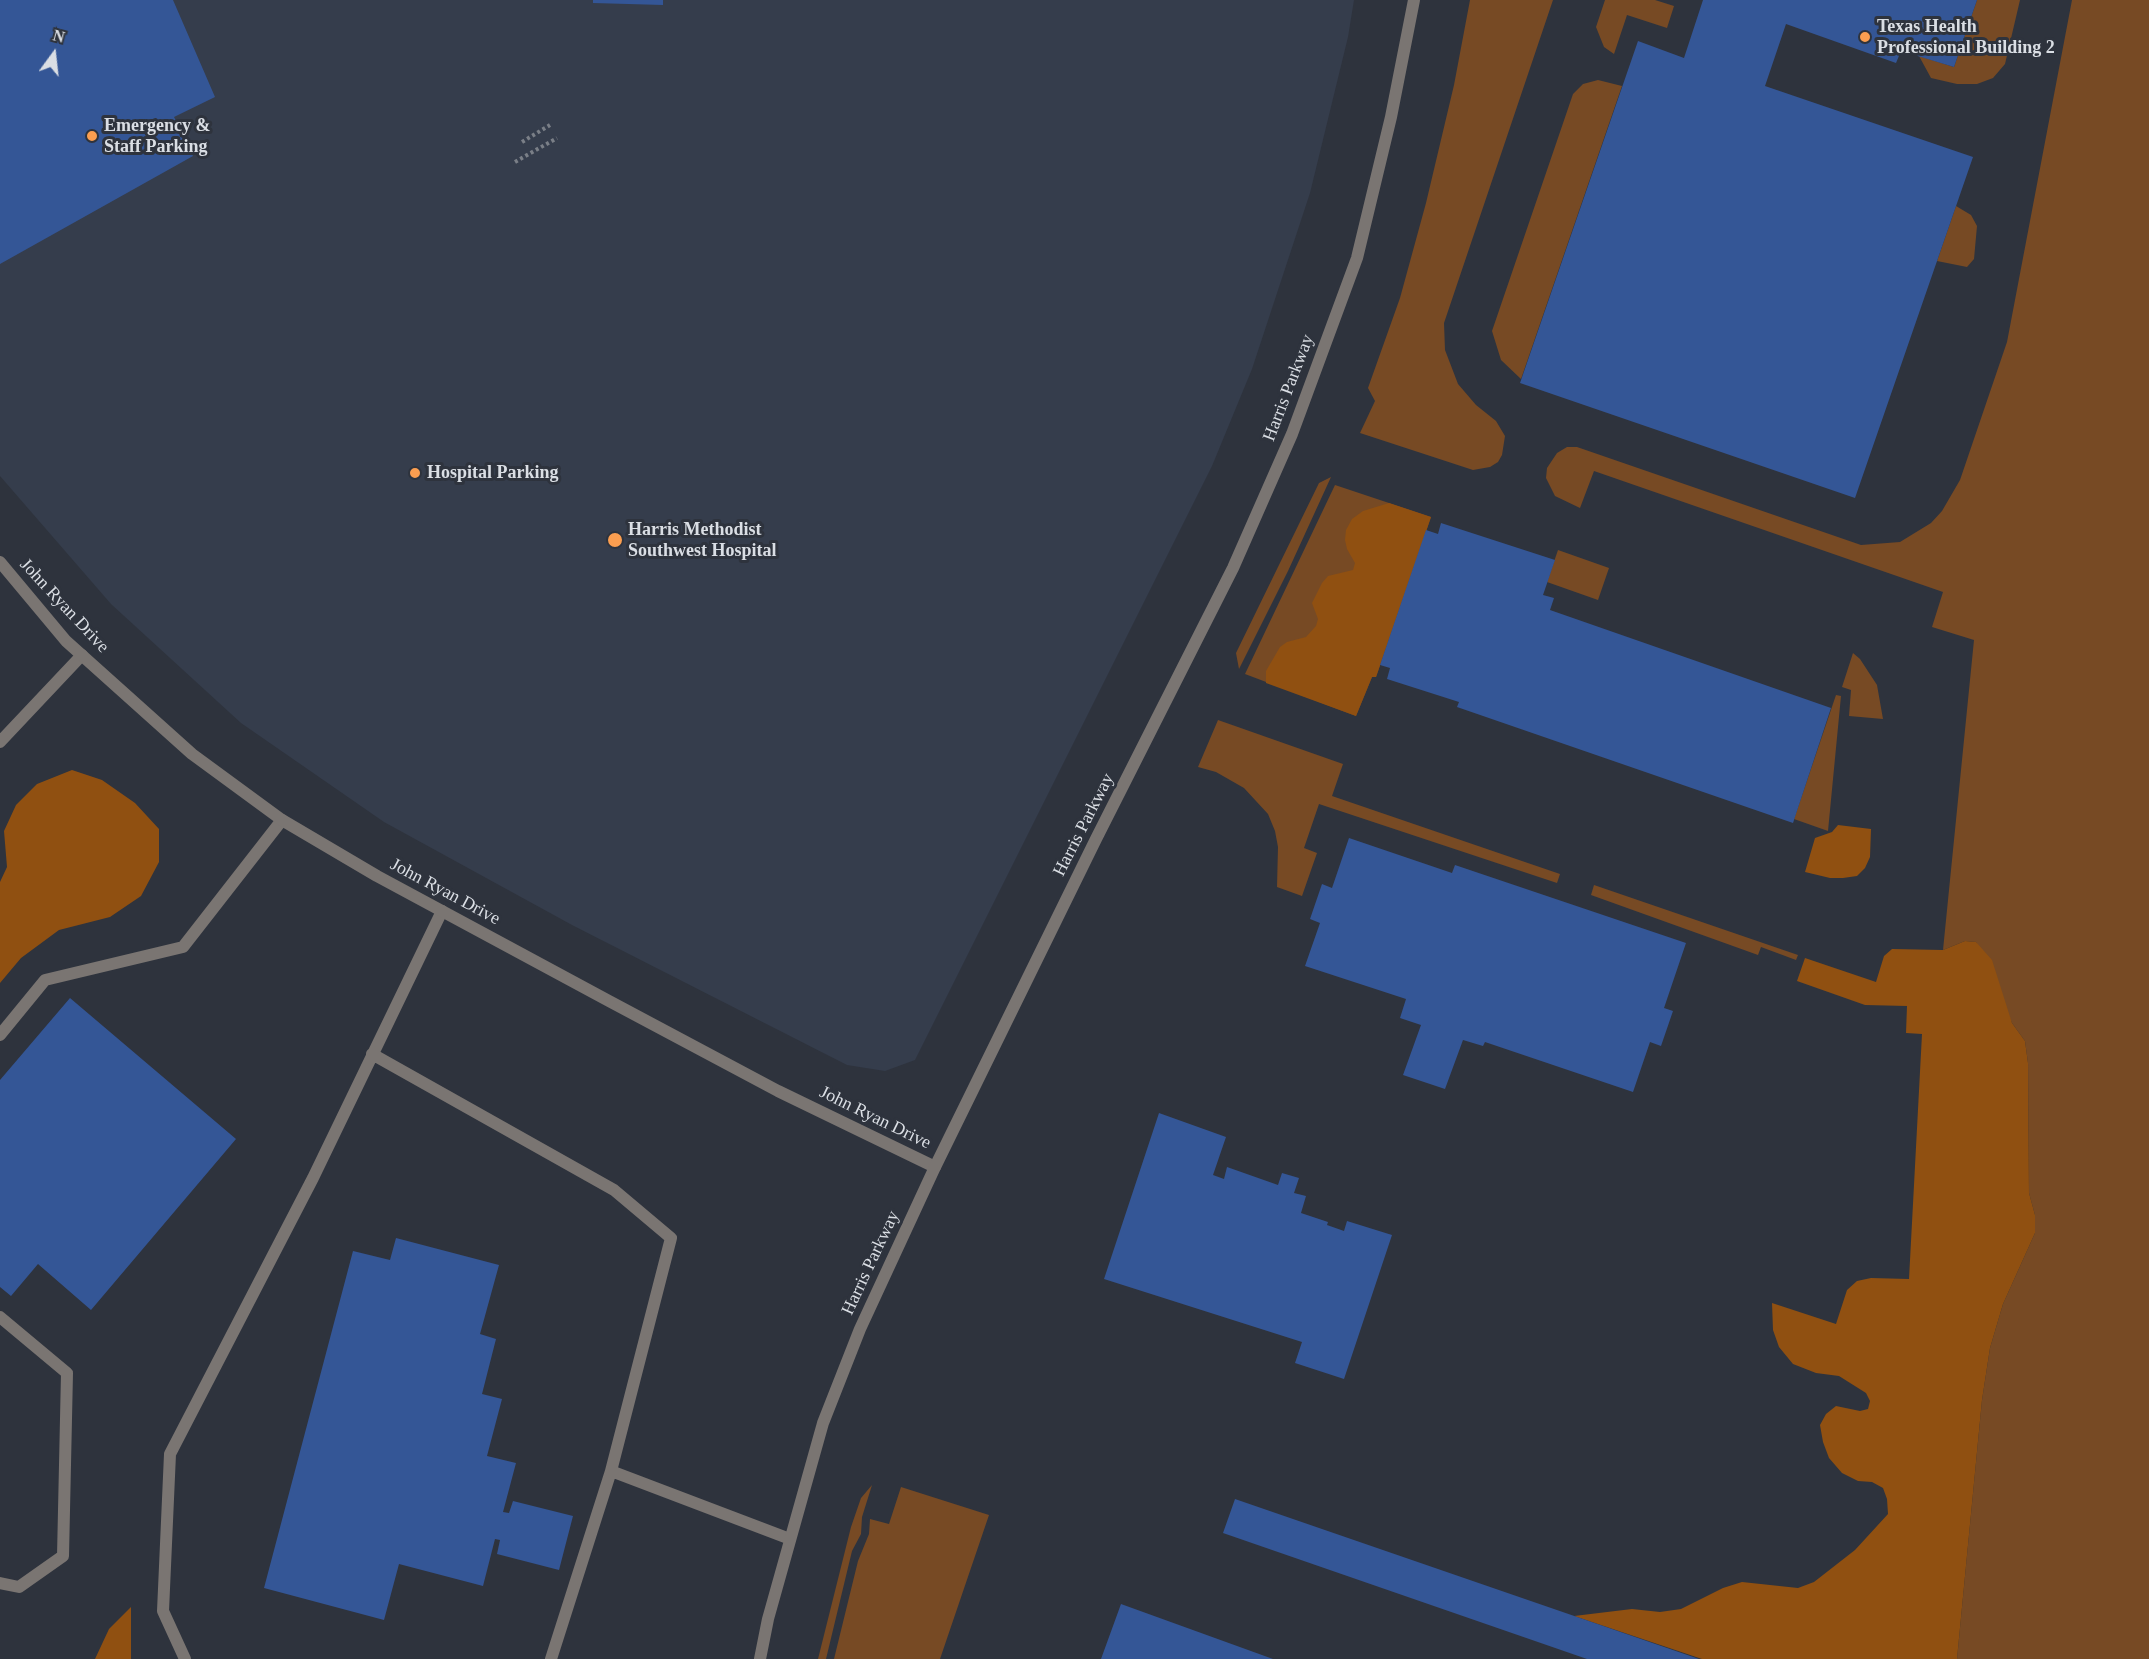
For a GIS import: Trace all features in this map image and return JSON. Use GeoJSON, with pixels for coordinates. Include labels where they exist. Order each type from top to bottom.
{"type":"FeatureCollection","features":[{"type":"Feature","properties":{"kind":"street","name":"Harris Parkway"},"geometry":{"type":"LineString","coordinates":[[760,1659],[790,1539],[823,1423],[860,1329],[935,1167],[1096,839],[1233,568],[1292,434],[1357,258],[1391,117],[1414,0]]}},
{"type":"Feature","properties":{"kind":"street","name":"John Ryan Drive"},"geometry":{"type":"LineString","coordinates":[[0,562],[66,640],[82,655],[192,753],[282,820],[442,911],[778,1091],[935,1167]]}},
{"type":"Feature","properties":{"kind":"street"},"geometry":{"type":"LineString","coordinates":[[0,742],[82,655]]}},
{"type":"Feature","properties":{"kind":"street"},"geometry":{"type":"LineString","coordinates":[[0,1035],[45,980],[183,946],[282,820]]}},
{"type":"Feature","properties":{"kind":"street"},"geometry":{"type":"LineString","coordinates":[[185,1659],[163,1611],[170,1454],[313,1178],[442,911]]}},
{"type":"Feature","properties":{"kind":"street"},"geometry":{"type":"LineString","coordinates":[[372,1054],[614,1190],[672,1238],[612,1471],[551,1659]]}},
{"type":"Feature","properties":{"kind":"street"},"geometry":{"type":"LineString","coordinates":[[0,1317],[68,1373],[63,1556],[19,1587],[0,1583]]}},
{"type":"Feature","properties":{"kind":"street"},"geometry":{"type":"LineString","coordinates":[[612,1471],[790,1539]]}},
{"type":"Feature","properties":{"kind":"path"},"geometry":{"type":"LineString","coordinates":[[522,142],[550,125]]}},
{"type":"Feature","properties":{"kind":"path"},"geometry":{"type":"LineString","coordinates":[[515,162],[557,138]]}},
{"type":"Feature","properties":{"kind":"shaded area","name":"Harris Methodist Southwest Hospital"},"geometry":{"type":"Polygon","coordinates":[[[0,0],[1354,0],[1348,37],[1310,193],[1252,369],[1212,466],[915,1060],[885,1071],[847,1065],[572,925],[384,822],[241,723],[111,604],[0,476],[0,0]]]}},
{"type":"Feature","properties":{"kind":"shaded area"},"geometry":{"type":"Polygon","coordinates":[[[1470,0],[1553,0],[1444,323],[1445,350],[1458,384],[1476,405],[1496,421],[1505,436],[1502,455],[1498,462],[1490,467],[1473,470],[1360,433],[1375,401],[1368,388],[1400,298],[1426,203],[1454,85],[1470,0]]]}},
{"type":"Feature","properties":{"kind":"shaded area"},"geometry":{"type":"Polygon","coordinates":[[[1605,0],[1655,0],[1674,6],[1667,28],[1627,15],[1614,54],[1604,47],[1596,27],[1605,0]]]}},
{"type":"Feature","properties":{"kind":"shaded area"},"geometry":{"type":"Polygon","coordinates":[[[1977,0],[2020,0],[2005,64],[1993,78],[1977,84],[1957,84],[1931,78],[1919,56],[1954,67],[1977,0]]]}},
{"type":"Feature","properties":{"kind":"shaded area"},"geometry":{"type":"Polygon","coordinates":[[[2072,0],[2149,0],[2149,1659],[1957,1659],[1982,1400],[1990,1348],[2003,1304],[2035,1233],[2035,1215],[2029,1193],[2028,1063],[2025,1041],[2012,1023],[1976,942],[1965,941],[1943,950],[1974,640],[1932,627],[1943,592],[1594,471],[1580,508],[1555,496],[1546,478],[1547,468],[1557,453],[1567,447],[1577,447],[1861,545],[1900,542],[1931,523],[1942,511],[1960,480],[2007,342],[2072,0]]]}},
{"type":"Feature","properties":{"kind":"shaded area"},"geometry":{"type":"Polygon","coordinates":[[[1598,80],[1622,86],[1521,379],[1501,360],[1492,331],[1573,94],[1583,84],[1598,80]]]}},
{"type":"Feature","properties":{"kind":"shaded area"},"geometry":{"type":"Polygon","coordinates":[[[1956,206],[1971,215],[1977,226],[1974,259],[1967,267],[1937,261],[1956,206]]]}},
{"type":"Feature","properties":{"kind":"shaded area"},"geometry":{"type":"Polygon","coordinates":[[[1331,477],[1288,571],[1239,669],[1236,653],[1319,483],[1331,477]]]}},
{"type":"Feature","properties":{"kind":"shaded area"},"geometry":{"type":"Polygon","coordinates":[[[1335,485],[1431,517],[1376,677],[1372,677],[1356,716],[1245,674],[1335,485]]]}},
{"type":"Feature","properties":{"kind":"shaded area"},"geometry":{"type":"Polygon","coordinates":[[[1389,503],[1431,517],[1376,677],[1372,677],[1356,716],[1266,683],[1266,671],[1280,647],[1287,642],[1306,637],[1316,626],[1318,619],[1312,603],[1322,583],[1328,576],[1353,570],[1355,563],[1345,540],[1346,530],[1352,519],[1363,511],[1389,503]]]}},
{"type":"Feature","properties":{"kind":"shaded area"},"geometry":{"type":"Polygon","coordinates":[[[1558,550],[1609,568],[1598,600],[1547,582],[1558,550]]]}},
{"type":"Feature","properties":{"kind":"shaded area"},"geometry":{"type":"Polygon","coordinates":[[[1853,653],[1860,659],[1877,685],[1883,719],[1849,716],[1851,690],[1842,687],[1853,653]]]}},
{"type":"Feature","properties":{"kind":"shaded area"},"geometry":{"type":"Polygon","coordinates":[[[1836,695],[1841,696],[1828,831],[1794,819],[1836,695]]]}},
{"type":"Feature","properties":{"kind":"shaded area"},"geometry":{"type":"Polygon","coordinates":[[[1218,720],[1343,764],[1332,796],[1560,874],[1557,883],[1319,804],[1304,848],[1317,853],[1302,896],[1277,887],[1278,847],[1268,814],[1244,788],[1216,772],[1198,767],[1218,720]]]}},
{"type":"Feature","properties":{"kind":"shaded area"},"geometry":{"type":"Polygon","coordinates":[[[72,770],[102,780],[135,803],[159,829],[159,862],[141,896],[110,917],[59,930],[21,958],[0,983],[0,882],[7,867],[4,831],[16,805],[37,784],[72,770]]]}},
{"type":"Feature","properties":{"kind":"shaded area"},"geometry":{"type":"Polygon","coordinates":[[[1838,825],[1871,829],[1870,857],[1865,868],[1857,876],[1843,878],[1830,878],[1805,872],[1815,838],[1832,832],[1838,825]]]}},
{"type":"Feature","properties":{"kind":"shaded area"},"geometry":{"type":"Polygon","coordinates":[[[1594,885],[1798,955],[1796,960],[1761,947],[1758,955],[1591,895],[1594,885]]]}},
{"type":"Feature","properties":{"kind":"shaded area"},"geometry":{"type":"Polygon","coordinates":[[[1965,941],[1976,942],[1992,960],[2012,1023],[2025,1041],[2028,1063],[2029,1193],[2035,1215],[2035,1233],[2003,1304],[1990,1348],[1982,1400],[1957,1659],[1702,1659],[1574,1616],[1632,1609],[1660,1612],[1681,1609],[1723,1588],[1742,1582],[1798,1588],[1814,1582],[1855,1550],[1888,1514],[1887,1499],[1883,1488],[1872,1482],[1858,1481],[1842,1473],[1829,1458],[1823,1442],[1820,1425],[1826,1414],[1836,1406],[1860,1411],[1868,1409],[1870,1401],[1866,1393],[1839,1376],[1816,1373],[1793,1364],[1779,1347],[1773,1330],[1772,1303],[1836,1324],[1847,1290],[1857,1281],[1871,1278],[1909,1279],[1922,1034],[1906,1033],[1907,1006],[1865,1005],[1797,981],[1805,958],[1876,982],[1884,956],[1892,949],[1943,950],[1965,941]]]}},
{"type":"Feature","properties":{"kind":"shaded area"},"geometry":{"type":"Polygon","coordinates":[[[872,1485],[862,1517],[861,1534],[852,1551],[826,1659],[818,1659],[851,1527],[861,1498],[872,1485]]]}},
{"type":"Feature","properties":{"kind":"shaded area"},"geometry":{"type":"Polygon","coordinates":[[[901,1487],[989,1515],[940,1659],[834,1659],[858,1561],[869,1534],[870,1519],[889,1524],[901,1487]]]}},
{"type":"Feature","properties":{"kind":"shaded area"},"geometry":{"type":"Polygon","coordinates":[[[131,1607],[131,1659],[95,1659],[109,1629],[131,1607]]]}},
{"type":"Feature","properties":{"kind":"building","name":"Emergency & Staff Parking"},"geometry":{"type":"Polygon","coordinates":[[[0,0],[173,0],[215,97],[174,117],[193,156],[0,264],[0,0]]]}},
{"type":"Feature","properties":{"kind":"building"},"geometry":{"type":"Polygon","coordinates":[[[593,0],[663,0],[663,5],[593,3],[593,0]]]}},
{"type":"Feature","properties":{"kind":"building"},"geometry":{"type":"Polygon","coordinates":[[[1703,0],[1977,0],[1954,67],[1901,51],[1896,63],[1786,24],[1765,86],[1973,157],[1855,498],[1520,383],[1638,41],[1684,58],[1703,0]]]}},
{"type":"Feature","properties":{"kind":"building"},"geometry":{"type":"Polygon","coordinates":[[[1441,523],[1555,560],[1543,595],[1554,598],[1550,610],[1831,708],[1793,823],[1457,707],[1459,702],[1387,679],[1390,668],[1380,665],[1426,530],[1438,534],[1441,523]]]}},
{"type":"Feature","properties":{"kind":"building"},"geometry":{"type":"Polygon","coordinates":[[[1349,838],[1452,873],[1455,865],[1686,943],[1664,1008],[1673,1011],[1661,1046],[1650,1042],[1633,1092],[1485,1042],[1483,1046],[1463,1040],[1445,1089],[1403,1075],[1421,1025],[1400,1018],[1406,999],[1305,966],[1320,923],[1310,919],[1322,884],[1332,888],[1349,838]]]}},
{"type":"Feature","properties":{"kind":"building"},"geometry":{"type":"Polygon","coordinates":[[[70,998],[236,1139],[91,1310],[38,1264],[11,1296],[0,1287],[0,1080],[70,998]]]}},
{"type":"Feature","properties":{"kind":"building"},"geometry":{"type":"Polygon","coordinates":[[[1159,1113],[1226,1137],[1213,1175],[1224,1179],[1227,1167],[1278,1185],[1282,1173],[1299,1178],[1294,1193],[1306,1196],[1301,1213],[1328,1222],[1327,1225],[1344,1231],[1347,1221],[1392,1235],[1344,1379],[1295,1363],[1302,1342],[1104,1279],[1159,1113]]]}},
{"type":"Feature","properties":{"kind":"building"},"geometry":{"type":"Polygon","coordinates":[[[396,1238],[499,1265],[480,1334],[496,1339],[482,1394],[502,1399],[487,1456],[516,1463],[503,1512],[509,1513],[513,1501],[573,1516],[559,1570],[497,1554],[500,1540],[495,1539],[483,1586],[399,1564],[384,1620],[264,1588],[353,1251],[390,1260],[396,1238]]]}},
{"type":"Feature","properties":{"kind":"building"},"geometry":{"type":"Polygon","coordinates":[[[1235,1499],[1699,1659],[1587,1659],[1223,1533],[1235,1499]]]}},
{"type":"Feature","properties":{"kind":"building"},"geometry":{"type":"Polygon","coordinates":[[[1121,1604],[1273,1659],[1101,1659],[1121,1604]]]}},
{"type":"Feature","properties":{"kind":"place","name":"Texas Health Professional Building 2"},"geometry":{"type":"Point","coordinates":[1865,37]}},
{"type":"Feature","properties":{"kind":"place","name":"Emergency & Staff Parking"},"geometry":{"type":"Point","coordinates":[92,136]}},
{"type":"Feature","properties":{"kind":"place","name":"Hospital Parking"},"geometry":{"type":"Point","coordinates":[415,473]}},
{"type":"Feature","properties":{"kind":"place","name":"Harris Methodist Southwest Hospital"},"geometry":{"type":"Point","coordinates":[615,540]}}]}
